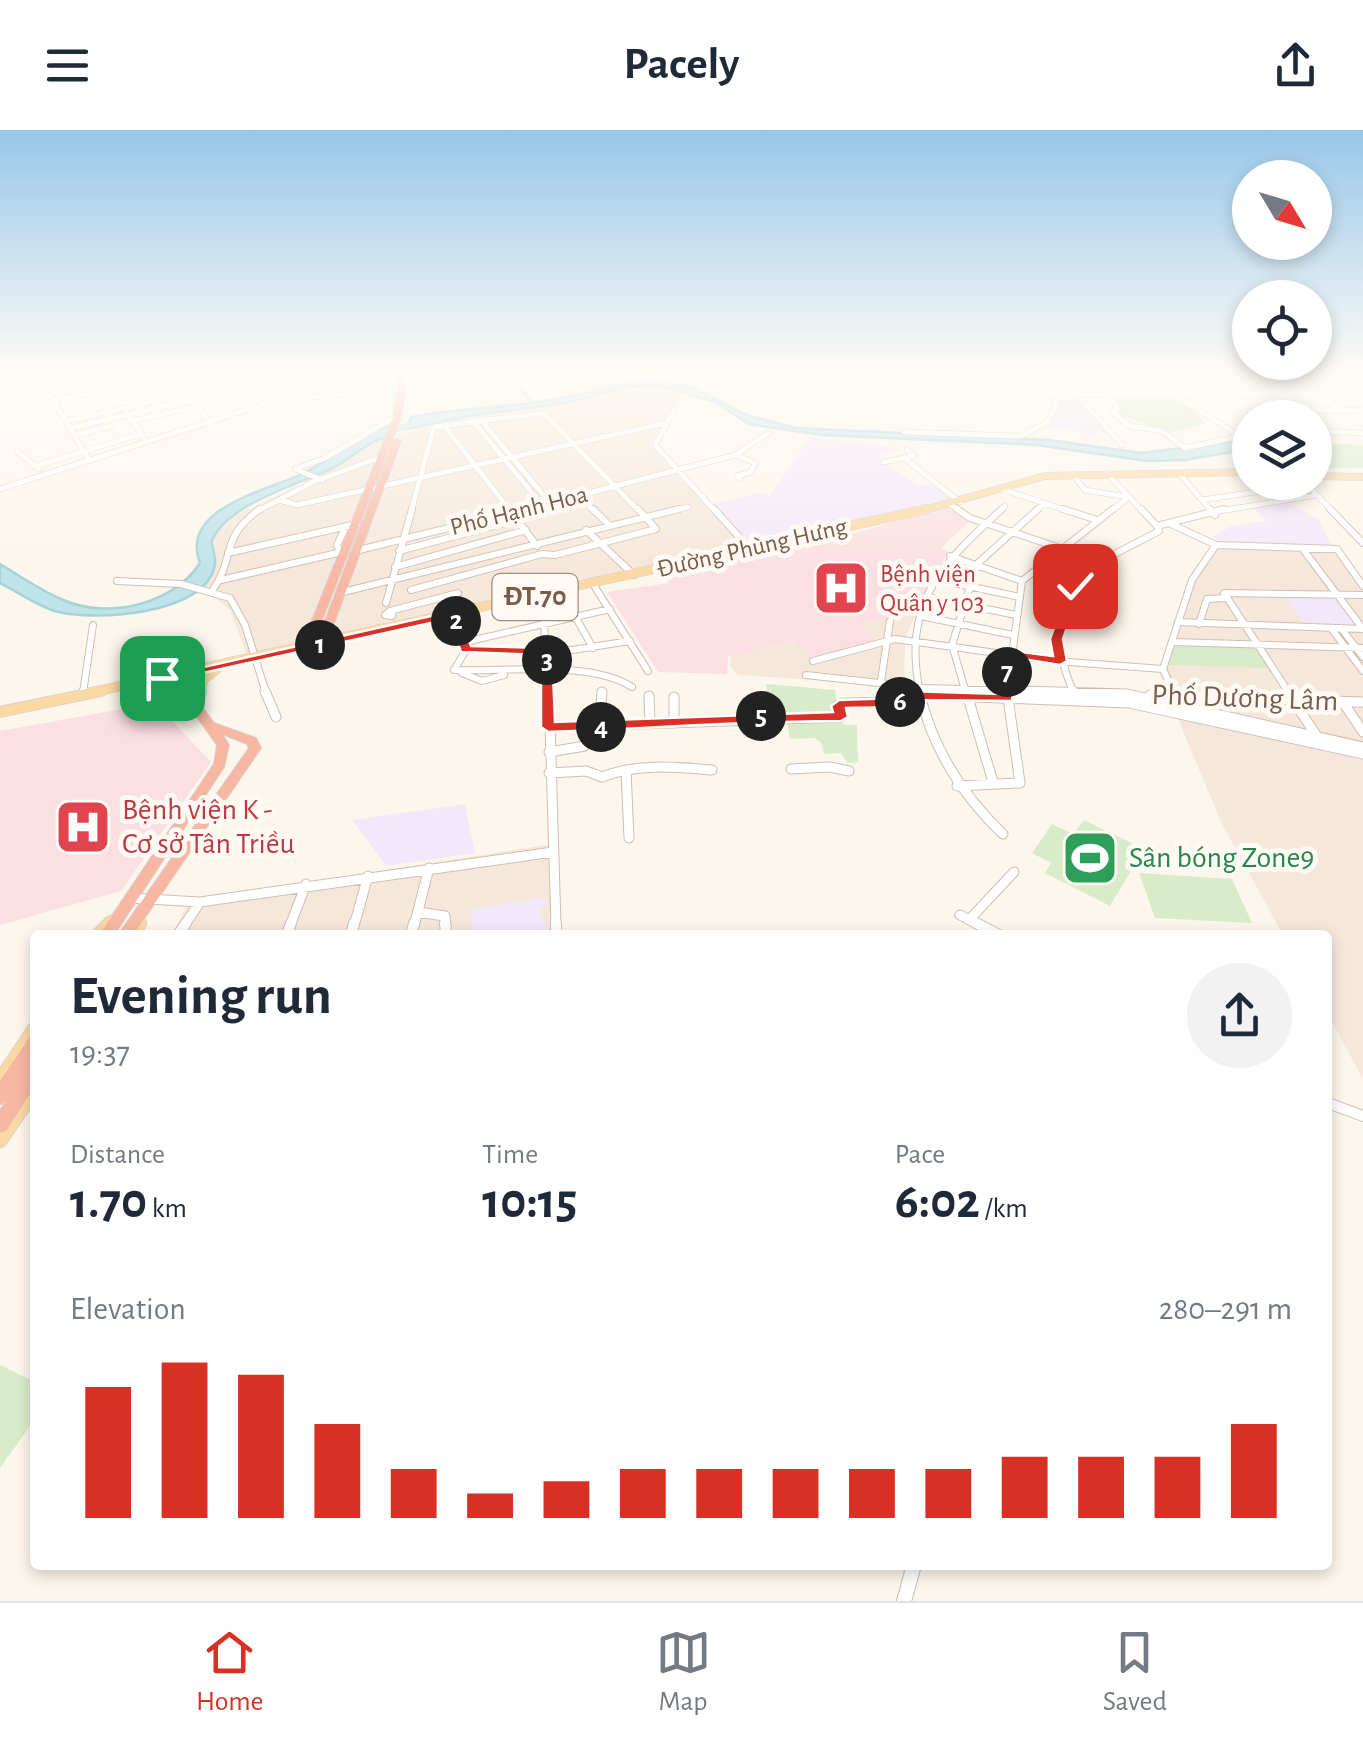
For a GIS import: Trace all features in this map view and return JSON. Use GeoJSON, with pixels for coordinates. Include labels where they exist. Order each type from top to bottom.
{"type":"FeatureCollection","features":[{"type":"Feature","properties":{"kind":"highway"},"geometry":{"type":"LineString","coordinates":[[321,644],[343,592],[351,525],[390,437]]}},
{"type":"Feature","properties":{"kind":"highway"},"geometry":{"type":"LineString","coordinates":[[306,648],[382,486],[399,437]]}},
{"type":"Feature","properties":{"kind":"highway"},"geometry":{"type":"LineString","coordinates":[[188,673],[187,686],[224,752]]}},
{"type":"Feature","properties":{"kind":"highway"},"geometry":{"type":"LineString","coordinates":[[213,727],[252,740],[256,746]]}},
{"type":"Feature","properties":{"kind":"highway"},"geometry":{"type":"LineString","coordinates":[[106,930],[213,778],[224,752],[235,743],[256,746]]}},
{"type":"Feature","properties":{"kind":"highway"},"geometry":{"type":"LineString","coordinates":[[128,930],[256,746]]}},
{"type":"Feature","properties":{"kind":"highway"},"geometry":{"type":"LineString","coordinates":[[0,1125],[30,1054]]}},
{"type":"Feature","properties":{"kind":"main road","name":"Đường Phùng Hưng"},"geometry":{"type":"LineString","coordinates":[[256,659],[960,502],[1029,478],[1232,472]]}},
{"type":"Feature","properties":{"kind":"main road"},"geometry":{"type":"LineString","coordinates":[[1332,474],[1363,474]]}},
{"type":"Feature","properties":{"kind":"main road","name":"ĐT.70"},"geometry":{"type":"LineString","coordinates":[[0,712],[256,659]]}},
{"type":"Feature","properties":{"kind":"main road"},"geometry":{"type":"LineString","coordinates":[[197,706],[204,679],[228,664]]}},
{"type":"Feature","properties":{"kind":"main road"},"geometry":{"type":"LineString","coordinates":[[137,930],[138,916]]}},
{"type":"Feature","properties":{"kind":"main road"},"geometry":{"type":"LineString","coordinates":[[0,1140],[30,1043]]}},
{"type":"Feature","properties":{"kind":"street"},"geometry":{"type":"LineString","coordinates":[[77,437],[89,460]]}},
{"type":"Feature","properties":{"kind":"street"},"geometry":{"type":"LineString","coordinates":[[100,437],[104,443]]}},
{"type":"Feature","properties":{"kind":"street"},"geometry":{"type":"LineString","coordinates":[[36,466],[130,437]]}},
{"type":"Feature","properties":{"kind":"street"},"geometry":{"type":"LineString","coordinates":[[143,437],[148,442]]}},
{"type":"Feature","properties":{"kind":"street"},"geometry":{"type":"LineString","coordinates":[[1,488],[165,437]]}},
{"type":"Feature","properties":{"kind":"street"},"geometry":{"type":"LineString","coordinates":[[322,480],[295,469],[364,437]]}},
{"type":"Feature","properties":{"kind":"street"},"geometry":{"type":"LineString","coordinates":[[386,603],[431,437]]}},
{"type":"Feature","properties":{"kind":"street"},"geometry":{"type":"LineString","coordinates":[[453,437],[542,554]]}},
{"type":"Feature","properties":{"kind":"street"},"geometry":{"type":"LineString","coordinates":[[488,437],[508,458]]}},
{"type":"Feature","properties":{"kind":"street"},"geometry":{"type":"LineString","coordinates":[[493,437],[545,503]]}},
{"type":"Feature","properties":{"kind":"street"},"geometry":{"type":"LineString","coordinates":[[412,590],[542,554],[554,555],[656,529],[569,437]]}},
{"type":"Feature","properties":{"kind":"street"},"geometry":{"type":"LineString","coordinates":[[278,500],[297,505],[605,437]]}},
{"type":"Feature","properties":{"kind":"street"},"geometry":{"type":"LineString","coordinates":[[660,437],[655,445],[749,548]]}},
{"type":"Feature","properties":{"kind":"street","name":"Phố Hạnh Hoa"},"geometry":{"type":"LineString","coordinates":[[223,578],[512,514],[738,453],[763,437]]}},
{"type":"Feature","properties":{"kind":"street"},"geometry":{"type":"LineString","coordinates":[[1114,437],[1122,446]]}},
{"type":"Feature","properties":{"kind":"street"},"geometry":{"type":"LineString","coordinates":[[1170,437],[1185,448],[1232,440]]}},
{"type":"Feature","properties":{"kind":"street"},"geometry":{"type":"LineString","coordinates":[[17,451],[46,474]]}},
{"type":"Feature","properties":{"kind":"street"},"geometry":{"type":"LineString","coordinates":[[738,453],[756,463],[750,472],[737,476],[740,478]]}},
{"type":"Feature","properties":{"kind":"street"},"geometry":{"type":"LineString","coordinates":[[884,462],[905,454],[960,502]]}},
{"type":"Feature","properties":{"kind":"street"},"geometry":{"type":"LineString","coordinates":[[212,591],[223,578],[229,540],[240,523],[278,500],[382,457]]}},
{"type":"Feature","properties":{"kind":"street"},"geometry":{"type":"LineString","coordinates":[[1076,697],[1060,661],[1056,639],[1075,586],[1104,561],[1094,556],[1102,552],[1111,556],[1159,531],[1102,464]]}},
{"type":"Feature","properties":{"kind":"street"},"geometry":{"type":"LineString","coordinates":[[1178,472],[1215,515]]}},
{"type":"Feature","properties":{"kind":"street"},"geometry":{"type":"LineString","coordinates":[[1072,474],[1085,490],[1130,497]]}},
{"type":"Feature","properties":{"kind":"street"},"geometry":{"type":"LineString","coordinates":[[1001,489],[1097,520]]}},
{"type":"Feature","properties":{"kind":"street"},"geometry":{"type":"LineString","coordinates":[[578,495],[609,524]]}},
{"type":"Feature","properties":{"kind":"street"},"geometry":{"type":"LineString","coordinates":[[1202,500],[1232,495]]}},
{"type":"Feature","properties":{"kind":"street"},"geometry":{"type":"LineString","coordinates":[[958,786],[1020,783],[1007,694],[1022,580],[1130,497]]}},
{"type":"Feature","properties":{"kind":"street"},"geometry":{"type":"LineString","coordinates":[[1157,526],[1280,500]]}},
{"type":"Feature","properties":{"kind":"street"},"geometry":{"type":"LineString","coordinates":[[1321,500],[1357,539]]}},
{"type":"Feature","properties":{"kind":"street"},"geometry":{"type":"LineString","coordinates":[[950,504],[986,524],[1060,548]]}},
{"type":"Feature","properties":{"kind":"street"},"geometry":{"type":"LineString","coordinates":[[992,782],[952,645],[977,564],[1045,504]]}},
{"type":"Feature","properties":{"kind":"street"},"geometry":{"type":"LineString","coordinates":[[1003,834],[958,786],[919,692],[912,640],[935,579],[950,556],[1005,506]]}},
{"type":"Feature","properties":{"kind":"street"},"geometry":{"type":"LineString","coordinates":[[343,592],[688,507]]}},
{"type":"Feature","properties":{"kind":"street"},"geometry":{"type":"LineString","coordinates":[[399,551],[512,514]]}},
{"type":"Feature","properties":{"kind":"street"},"geometry":{"type":"LineString","coordinates":[[1172,524],[1216,545],[1337,549],[1363,586]]}},
{"type":"Feature","properties":{"kind":"street"},"geometry":{"type":"LineString","coordinates":[[228,553],[351,525]]}},
{"type":"Feature","properties":{"kind":"street"},"geometry":{"type":"LineString","coordinates":[[459,530],[484,569]]}},
{"type":"Feature","properties":{"kind":"street","name":"Phố Hạnh Hoa"},"geometry":{"type":"LineString","coordinates":[[403,538],[459,530]]}},
{"type":"Feature","properties":{"kind":"street"},"geometry":{"type":"LineString","coordinates":[[395,567],[526,530]]}},
{"type":"Feature","properties":{"kind":"street"},"geometry":{"type":"LineString","coordinates":[[586,530],[634,575]]}},
{"type":"Feature","properties":{"kind":"street"},"geometry":{"type":"LineString","coordinates":[[1186,712],[1174,696],[1164,669],[1196,571],[1216,545]]}},
{"type":"Feature","properties":{"kind":"street"},"geometry":{"type":"LineString","coordinates":[[1302,548],[1363,629]]}},
{"type":"Feature","properties":{"kind":"street"},"geometry":{"type":"LineString","coordinates":[[950,556],[1022,580]]}},
{"type":"Feature","properties":{"kind":"street"},"geometry":{"type":"LineString","coordinates":[[935,579],[1020,597]]}},
{"type":"Feature","properties":{"kind":"street"},"geometry":{"type":"LineString","coordinates":[[118,581],[181,584],[230,598],[256,659],[263,694],[276,717]]}},
{"type":"Feature","properties":{"kind":"street"},"geometry":{"type":"LineString","coordinates":[[594,584],[648,670]]}},
{"type":"Feature","properties":{"kind":"street"},"geometry":{"type":"LineString","coordinates":[[393,611],[458,593]]}},
{"type":"Feature","properties":{"kind":"street"},"geometry":{"type":"LineString","coordinates":[[1321,741],[1224,593],[1363,595]]}},
{"type":"Feature","properties":{"kind":"street"},"geometry":{"type":"LineString","coordinates":[[542,596],[547,625],[556,930]]}},
{"type":"Feature","properties":{"kind":"street"},"geometry":{"type":"LineString","coordinates":[[929,597],[1016,615]]}},
{"type":"Feature","properties":{"kind":"street"},"geometry":{"type":"LineString","coordinates":[[1199,624],[1207,599],[1225,598]]}},
{"type":"Feature","properties":{"kind":"street"},"geometry":{"type":"LineString","coordinates":[[466,646],[610,609]]}},
{"type":"Feature","properties":{"kind":"street"},"geometry":{"type":"LineString","coordinates":[[453,614],[466,646],[454,670],[472,679],[486,681],[506,673],[548,674],[618,678],[632,688]]}},
{"type":"Feature","properties":{"kind":"street"},"geometry":{"type":"LineString","coordinates":[[921,616],[1013,636]]}},
{"type":"Feature","properties":{"kind":"street"},"geometry":{"type":"LineString","coordinates":[[576,618],[593,648]]}},
{"type":"Feature","properties":{"kind":"street"},"geometry":{"type":"LineString","coordinates":[[881,681],[890,621]]}},
{"type":"Feature","properties":{"kind":"street"},"geometry":{"type":"LineString","coordinates":[[1178,622],[1363,629]]}},
{"type":"Feature","properties":{"kind":"street"},"geometry":{"type":"LineString","coordinates":[[83,695],[94,625]]}},
{"type":"Feature","properties":{"kind":"street"},"geometry":{"type":"LineString","coordinates":[[1331,628],[1363,657]]}},
{"type":"Feature","properties":{"kind":"street"},"geometry":{"type":"LineString","coordinates":[[1342,628],[1363,671]]}},
{"type":"Feature","properties":{"kind":"street"},"geometry":{"type":"LineString","coordinates":[[813,661],[878,646],[885,640],[912,640],[1060,661],[1164,669]]}},
{"type":"Feature","properties":{"kind":"street"},"geometry":{"type":"LineString","coordinates":[[466,646],[547,651],[630,642]]}},
{"type":"Feature","properties":{"kind":"street"},"geometry":{"type":"LineString","coordinates":[[1174,642],[1355,648]]}},
{"type":"Feature","properties":{"kind":"street"},"geometry":{"type":"LineString","coordinates":[[806,675],[881,681],[919,692],[1076,697],[1129,703],[1363,750]]}},
{"type":"Feature","properties":{"kind":"street"},"geometry":{"type":"LineString","coordinates":[[599,727],[602,692]]}},
{"type":"Feature","properties":{"kind":"street"},"geometry":{"type":"LineString","coordinates":[[548,727],[767,716],[841,717],[838,706],[844,703],[900,702],[919,692]]}},
{"type":"Feature","properties":{"kind":"street"},"geometry":{"type":"LineString","coordinates":[[1076,697],[1127,694],[1186,712]]}},
{"type":"Feature","properties":{"kind":"street","name":"Phố Dương Lâm"},"geometry":{"type":"LineString","coordinates":[[1127,694],[1363,702]]}},
{"type":"Feature","properties":{"kind":"street"},"geometry":{"type":"LineString","coordinates":[[649,696],[650,722]]}},
{"type":"Feature","properties":{"kind":"street"},"geometry":{"type":"LineString","coordinates":[[674,696],[674,723]]}},
{"type":"Feature","properties":{"kind":"street"},"geometry":{"type":"LineString","coordinates":[[1343,702],[1363,732]]}},
{"type":"Feature","properties":{"kind":"street"},"geometry":{"type":"LineString","coordinates":[[549,752],[585,746]]}},
{"type":"Feature","properties":{"kind":"street"},"geometry":{"type":"LineString","coordinates":[[791,769],[830,768],[848,772]]}},
{"type":"Feature","properties":{"kind":"street"},"geometry":{"type":"LineString","coordinates":[[549,773],[586,772],[602,777],[626,770],[712,770]]}},
{"type":"Feature","properties":{"kind":"street"},"geometry":{"type":"LineString","coordinates":[[626,770],[630,838]]}},
{"type":"Feature","properties":{"kind":"street"},"geometry":{"type":"LineString","coordinates":[[130,898],[200,902],[553,852]]}},
{"type":"Feature","properties":{"kind":"street"},"geometry":{"type":"LineString","coordinates":[[413,930],[428,868]]}},
{"type":"Feature","properties":{"kind":"street"},"geometry":{"type":"LineString","coordinates":[[989,930],[965,918],[1014,872]]}},
{"type":"Feature","properties":{"kind":"street"},"geometry":{"type":"LineString","coordinates":[[352,930],[368,876]]}},
{"type":"Feature","properties":{"kind":"street"},"geometry":{"type":"LineString","coordinates":[[289,930],[306,884]]}},
{"type":"Feature","properties":{"kind":"street"},"geometry":{"type":"LineString","coordinates":[[181,930],[200,902]]}},
{"type":"Feature","properties":{"kind":"street"},"geometry":{"type":"LineString","coordinates":[[418,912],[445,916],[446,930]]}},
{"type":"Feature","properties":{"kind":"street"},"geometry":{"type":"LineString","coordinates":[[1332,1104],[1363,1116]]}},
{"type":"Feature","properties":{"kind":"street"},"geometry":{"type":"LineString","coordinates":[[904,1601],[913,1570]]}},
{"type":"Feature","properties":{"kind":"shaded area"},"geometry":{"type":"Polygon","coordinates":[[[658,437],[653,445],[747,550],[248,658],[230,610],[213,596],[198,593],[211,578],[214,533],[230,518],[328,471],[379,439],[658,437]]]}},
{"type":"Feature","properties":{"kind":"shaded area"},"geometry":{"type":"Polygon","coordinates":[[[811,437],[893,447],[898,450],[876,455],[918,487],[934,483],[953,498],[748,544],[712,504],[759,493],[770,496],[811,437]]]}},
{"type":"Feature","properties":{"kind":"shaded area"},"geometry":{"type":"Polygon","coordinates":[[[1286,502],[1319,519],[1332,547],[1222,544],[1213,537],[1229,527],[1266,521],[1253,507],[1286,502]]]}},
{"type":"Feature","properties":{"kind":"shaded area","name":"Bệnh viện Quân y 103"},"geometry":{"type":"Polygon","coordinates":[[[948,506],[971,520],[941,548],[948,551],[918,610],[860,624],[878,646],[813,661],[793,640],[728,657],[727,674],[658,672],[607,592],[669,583],[663,574],[852,534],[948,506]]]}},
{"type":"Feature","properties":{"kind":"shaded area"},"geometry":{"type":"Polygon","coordinates":[[[1215,546],[1334,550],[1363,585],[1363,1079],[1332,1022],[1332,930],[1280,930],[1222,824],[1160,676],[1174,622],[1215,546]]]}},
{"type":"Feature","properties":{"kind":"shaded area"},"geometry":{"type":"Polygon","coordinates":[[[1288,595],[1335,598],[1357,626],[1309,626],[1286,599],[1288,595]]]}},
{"type":"Feature","properties":{"kind":"shaded area"},"geometry":{"type":"Polygon","coordinates":[[[918,610],[905,638],[904,686],[738,675],[730,666],[731,655],[794,640],[877,645],[859,624],[918,610]]]}},
{"type":"Feature","properties":{"kind":"shaded area","name":"Bệnh viện K - Cơ sở Tân Triều"},"geometry":{"type":"Polygon","coordinates":[[[155,703],[211,762],[121,891],[0,925],[0,731],[155,703]]]}},
{"type":"Feature","properties":{"kind":"shaded area"},"geometry":{"type":"Polygon","coordinates":[[[465,804],[475,853],[386,866],[352,820],[465,804]]]}},
{"type":"Feature","properties":{"kind":"shaded area"},"geometry":{"type":"Polygon","coordinates":[[[552,844],[554,930],[174,930],[190,901],[552,844]]]}},
{"type":"Feature","properties":{"kind":"shaded area"},"geometry":{"type":"Polygon","coordinates":[[[547,897],[548,904],[539,909],[547,930],[472,930],[471,910],[547,897]]]}},
{"type":"Feature","properties":{"kind":"green space"},"geometry":{"type":"Polygon","coordinates":[[[1332,444],[1363,445],[1363,468],[1332,468],[1332,444]]]}},
{"type":"Feature","properties":{"kind":"green space"},"geometry":{"type":"Polygon","coordinates":[[[1174,642],[1255,645],[1270,668],[1167,665],[1174,642]]]}},
{"type":"Feature","properties":{"kind":"green space"},"geometry":{"type":"Polygon","coordinates":[[[766,684],[835,690],[838,715],[768,713],[766,684]]]}},
{"type":"Feature","properties":{"kind":"green space"},"geometry":{"type":"Polygon","coordinates":[[[786,718],[840,718],[844,725],[857,725],[858,762],[848,763],[840,753],[824,754],[821,742],[814,738],[790,739],[786,718]]]}},
{"type":"Feature","properties":{"kind":"green space","name":"Sân bóng Zone9"},"geometry":{"type":"Polygon","coordinates":[[[1084,820],[1144,849],[1110,906],[1045,873],[1051,863],[1032,853],[1052,824],[1073,834],[1084,820]]]}},
{"type":"Feature","properties":{"kind":"green space"},"geometry":{"type":"Polygon","coordinates":[[[1139,873],[1232,879],[1252,923],[1155,918],[1139,873]]]}},
{"type":"Feature","properties":{"kind":"green space"},"geometry":{"type":"Polygon","coordinates":[[[0,1365],[30,1380],[30,1426],[0,1468],[0,1365]]]}},
{"type":"Feature","properties":{"kind":"water"},"geometry":{"type":"Polygon","coordinates":[[[366,437],[383,437],[336,467],[264,497],[231,517],[212,541],[215,564],[208,581],[171,604],[120,614],[72,614],[48,608],[0,583],[0,564],[45,591],[79,605],[118,608],[156,598],[173,589],[200,563],[197,544],[202,528],[215,514],[251,494],[306,472],[366,437]]]}},
{"type":"Feature","properties":{"kind":"water"},"geometry":{"type":"Polygon","coordinates":[[[857,437],[1049,440],[1141,453],[1232,442],[1232,452],[1147,461],[1037,445],[857,437]]]}},
{"type":"Feature","properties":{"kind":"place","name":"Bệnh viện Quân y 103"},"geometry":{"type":"Point","coordinates":[841,588]}},
{"type":"Feature","properties":{"kind":"place","name":"Bệnh viện K - Cơ sở Tân Triều"},"geometry":{"type":"Point","coordinates":[83,827]}},
{"type":"Feature","properties":{"kind":"place","name":"Sân bóng Zone9"},"geometry":{"type":"Point","coordinates":[1090,858]}},
{"type":"Feature","properties":{"kind":"route"},"geometry":{"type":"LineString","coordinates":[[162,678],[453,614],[466,650],[547,651],[548,727],[767,716],[841,717],[838,706],[844,703],[900,702],[907,696],[926,695],[1007,698],[1010,653],[1060,661],[1056,639],[1075,586]]}}]}
